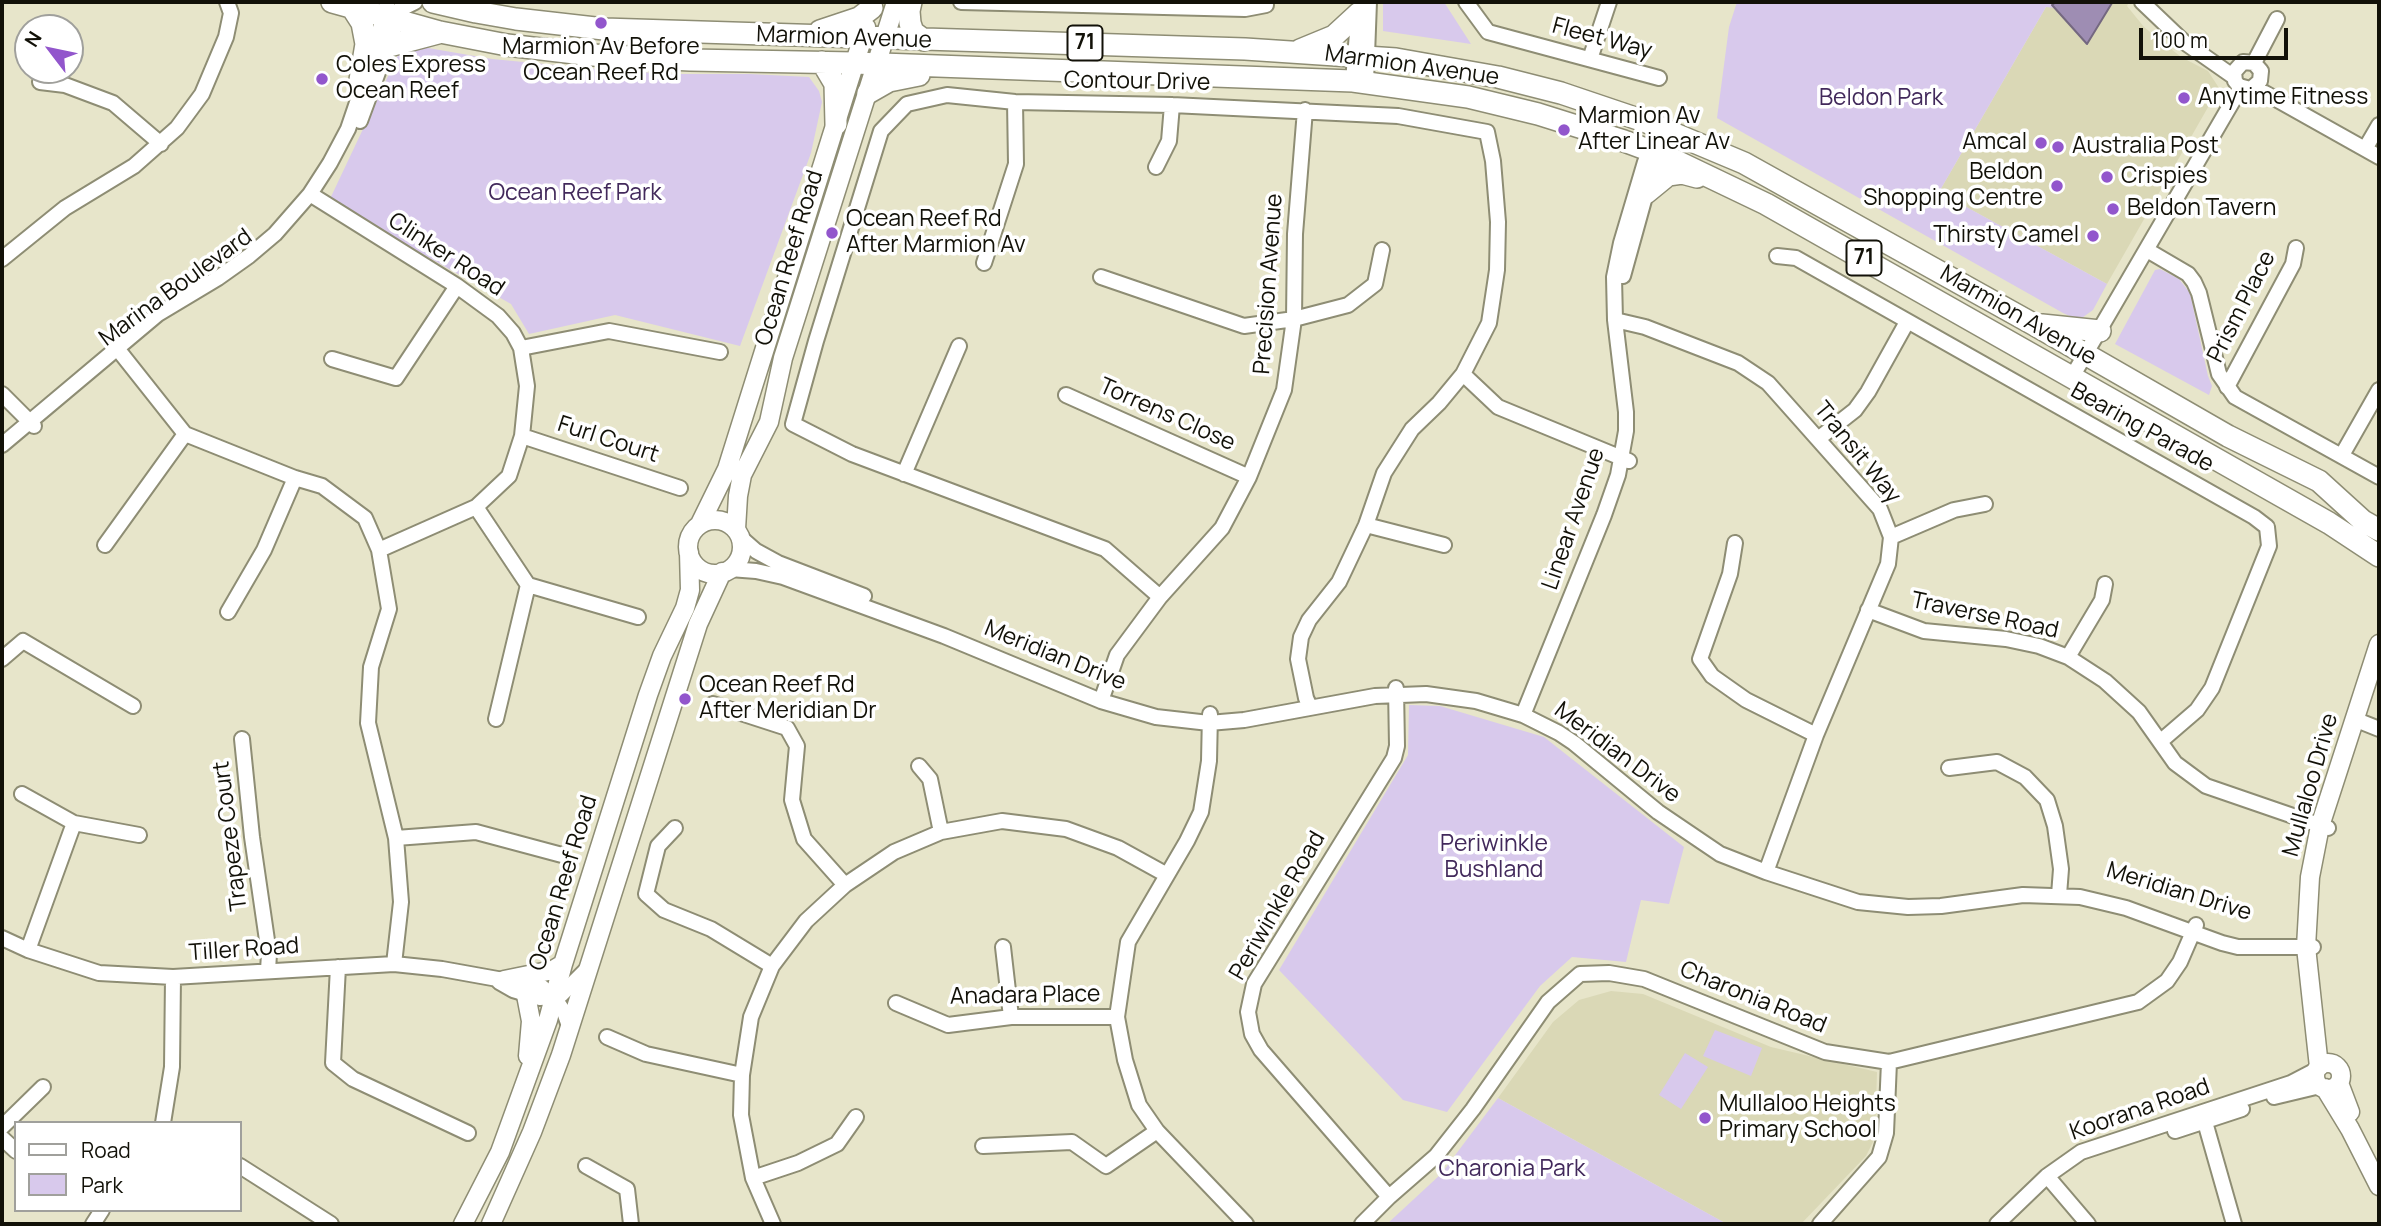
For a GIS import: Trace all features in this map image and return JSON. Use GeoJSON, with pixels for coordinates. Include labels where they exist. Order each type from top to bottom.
{"type":"FeatureCollection","features":[{"type":"Feature","properties":{"kind":"highway","name":"Marmion Avenue"},"geometry":{"type":"LineString","coordinates":[[332,2],[353,9],[388,10],[440,32],[507,45],[606,56],[1360,81],[1468,97],[1516,108],[1581,126],[1720,180],[2329,523],[2379,556]]}},
{"type":"Feature","properties":{"kind":"highway","name":"Marmion Avenue"},"geometry":{"type":"LineString","coordinates":[[433,2],[476,12],[594,29],[809,37],[1009,40],[1362,57],[1498,77],[1561,93],[1665,130],[1744,163],[2237,441],[2319,481],[2363,521],[2379,530]]}},
{"type":"Feature","properties":{"kind":"highway"},"geometry":{"type":"LineString","coordinates":[[911,2],[910,23],[913,32],[924,40]]}},
{"type":"Feature","properties":{"kind":"highway"},"geometry":{"type":"LineString","coordinates":[[809,37],[823,29],[859,18],[873,5]]}},
{"type":"Feature","properties":{"kind":"highway"},"geometry":{"type":"LineString","coordinates":[[1295,52],[1334,36],[1363,6]]}},
{"type":"Feature","properties":{"kind":"highway"},"geometry":{"type":"LineString","coordinates":[[353,9],[365,33],[366,54],[359,86],[361,90]]}},
{"type":"Feature","properties":{"kind":"highway"},"geometry":{"type":"LineString","coordinates":[[389,47],[440,32]]}},
{"type":"Feature","properties":{"kind":"highway"},"geometry":{"type":"LineString","coordinates":[[822,62],[835,84],[835,124]]}},
{"type":"Feature","properties":{"kind":"highway"},"geometry":{"type":"LineString","coordinates":[[868,93],[879,85],[907,76],[1009,79],[1038,70]]}},
{"type":"Feature","properties":{"kind":"highway"},"geometry":{"type":"LineString","coordinates":[[1646,193],[1668,176],[1682,173],[1757,205],[1766,204]]}},
{"type":"Feature","properties":{"kind":"highway"},"geometry":{"type":"LineString","coordinates":[[2033,324],[2100,331]]}},
{"type":"Feature","properties":{"kind":"main road","name":"Ocean Reef Road"},"geometry":{"type":"LineString","coordinates":[[738,533],[738,496],[742,475],[769,422],[783,358],[897,2]]}},
{"type":"Feature","properties":{"kind":"main road","name":"Ocean Reef Road"},"geometry":{"type":"LineString","coordinates":[[700,524],[727,469],[873,5]]}},
{"type":"Feature","properties":{"kind":"main road"},"geometry":{"type":"LineString","coordinates":[[491,1224],[532,1132],[590,966],[698,624],[726,570],[740,555],[738,533],[723,521],[700,524],[690,537],[689,552],[698,567],[714,573],[726,570]]}},
{"type":"Feature","properties":{"kind":"main road","name":"Ocean Reef Road"},"geometry":{"type":"LineString","coordinates":[[463,1224],[500,1152],[525,1084],[653,682],[685,608],[690,590],[689,552]]}},
{"type":"Feature","properties":{"kind":"main road","name":"Mullaloo Drive"},"geometry":{"type":"LineString","coordinates":[[2366,724],[2379,644]]}},
{"type":"Feature","properties":{"kind":"main road","name":"Mullaloo Drive"},"geometry":{"type":"LineString","coordinates":[[2379,680],[2366,724],[2324,827],[2310,942],[2319,993],[2325,1076],[2340,1112],[2379,1186]]}},
{"type":"Feature","properties":{"kind":"main road"},"geometry":{"type":"LineString","coordinates":[[499,980],[553,970],[563,964]]}},
{"type":"Feature","properties":{"kind":"main road"},"geometry":{"type":"LineString","coordinates":[[525,1084],[531,1021],[526,995]]}},
{"type":"Feature","properties":{"kind":"main road","name":"Mullaloo Drive"},"geometry":{"type":"LineString","coordinates":[[2325,1076],[2347,1108],[2379,1169]]}},
{"type":"Feature","properties":{"kind":"street"},"geometry":{"type":"LineString","coordinates":[[2,259],[65,208],[134,166],[161,144],[187,117],[208,80],[226,37],[231,13],[227,2]]}},
{"type":"Feature","properties":{"kind":"street","name":"Marina Boulevard"},"geometry":{"type":"LineString","coordinates":[[388,10],[395,12],[415,2]]}},
{"type":"Feature","properties":{"kind":"street"},"geometry":{"type":"LineString","coordinates":[[961,2],[1189,5],[1245,9],[1266,5]]}},
{"type":"Feature","properties":{"kind":"street","name":"Fleet Way"},"geometry":{"type":"LineString","coordinates":[[1466,2],[1488,32],[1659,78]]}},
{"type":"Feature","properties":{"kind":"street"},"geometry":{"type":"LineString","coordinates":[[1590,59],[1609,2]]}},
{"type":"Feature","properties":{"kind":"street"},"geometry":{"type":"LineString","coordinates":[[2142,2],[2184,42],[2242,84],[2371,146]]}},
{"type":"Feature","properties":{"kind":"street"},"geometry":{"type":"LineString","coordinates":[[2152,2],[2194,39],[2216,54],[2260,68],[2262,76],[2258,85],[2242,84]]}},
{"type":"Feature","properties":{"kind":"street"},"geometry":{"type":"LineString","coordinates":[[1360,81],[1363,6]]}},
{"type":"Feature","properties":{"kind":"street","name":"Marina Boulevard"},"geometry":{"type":"LineString","coordinates":[[2,456],[32,425],[118,351],[241,273],[281,240],[349,146],[389,47],[394,29],[388,10]]}},
{"type":"Feature","properties":{"kind":"street","name":"Marina Boulevard"},"geometry":{"type":"LineString","coordinates":[[314,197],[343,141],[388,10]]}},
{"type":"Feature","properties":{"kind":"street"},"geometry":{"type":"LineString","coordinates":[[2242,84],[2235,69],[2248,63],[2277,19]]}},
{"type":"Feature","properties":{"kind":"street"},"geometry":{"type":"LineString","coordinates":[[2262,76],[2371,146],[2379,157]]}},
{"type":"Feature","properties":{"kind":"street"},"geometry":{"type":"LineString","coordinates":[[57,84],[113,103],[161,144]]}},
{"type":"Feature","properties":{"kind":"street"},"geometry":{"type":"LineString","coordinates":[[2072,377],[2242,84]]}},
{"type":"Feature","properties":{"kind":"street","name":"Contour Drive"},"geometry":{"type":"LineString","coordinates":[[1160,597],[1105,549],[852,454],[793,424],[881,131],[907,104],[947,95],[1015,102],[1172,104],[1398,116],[1487,132],[1493,161],[1498,222],[1497,270],[1489,323],[1462,374],[1439,403],[1412,429],[1384,473],[1366,525],[1339,582],[1309,620],[1301,637],[1298,659],[1308,702]]}},
{"type":"Feature","properties":{"kind":"street"},"geometry":{"type":"LineString","coordinates":[[984,263],[1016,164],[1015,102]]}},
{"type":"Feature","properties":{"kind":"street"},"geometry":{"type":"LineString","coordinates":[[1156,167],[1169,141],[1172,104]]}},
{"type":"Feature","properties":{"kind":"street","name":"Precision Avenue"},"geometry":{"type":"LineString","coordinates":[[1102,697],[1117,655],[1160,597],[1222,528],[1249,477],[1284,390],[1294,319],[1295,234],[1305,110]]}},
{"type":"Feature","properties":{"kind":"street"},"geometry":{"type":"LineString","coordinates":[[2371,146],[2379,125]]}},
{"type":"Feature","properties":{"kind":"street","name":"Linear Avenue"},"geometry":{"type":"LineString","coordinates":[[1529,713],[1634,436],[1635,403],[1613,293],[1617,260],[1665,130]]}},
{"type":"Feature","properties":{"kind":"street","name":"Linear Avenue"},"geometry":{"type":"LineString","coordinates":[[1620,320],[1624,271],[1656,153]]}},
{"type":"Feature","properties":{"kind":"street","name":"Clinker Road"},"geometry":{"type":"LineString","coordinates":[[314,197],[457,286],[498,316],[513,333],[521,348],[527,386],[522,436],[509,476],[477,507],[379,550]]}},
{"type":"Feature","properties":{"kind":"street","name":"Prism Place"},"geometry":{"type":"LineString","coordinates":[[2227,387],[2293,264],[2296,248]]}},
{"type":"Feature","properties":{"kind":"street"},"geometry":{"type":"LineString","coordinates":[[1101,277],[1244,326],[1294,319],[1348,305],[1375,284],[1382,250]]}},
{"type":"Feature","properties":{"kind":"street"},"geometry":{"type":"LineString","coordinates":[[2147,250],[2188,274],[2194,282],[2219,374],[2235,397],[2379,477]]}},
{"type":"Feature","properties":{"kind":"street","name":"Bearing Parade"},"geometry":{"type":"LineString","coordinates":[[1777,256],[1796,258],[2254,517],[2267,527],[2269,546],[2212,688],[2197,710],[2161,741]]}},
{"type":"Feature","properties":{"kind":"street"},"geometry":{"type":"LineString","coordinates":[[332,359],[396,377],[457,286]]}},
{"type":"Feature","properties":{"kind":"street","name":"Transit Way"},"geometry":{"type":"LineString","coordinates":[[1620,320],[1738,363],[1768,383],[1880,509],[1891,537],[1888,564],[1816,735],[1767,868]]}},
{"type":"Feature","properties":{"kind":"street"},"geometry":{"type":"LineString","coordinates":[[1818,439],[1855,410],[1907,322]]}},
{"type":"Feature","properties":{"kind":"street"},"geometry":{"type":"LineString","coordinates":[[521,348],[609,331],[720,352]]}},
{"type":"Feature","properties":{"kind":"street"},"geometry":{"type":"LineString","coordinates":[[904,474],[958,345]]}},
{"type":"Feature","properties":{"kind":"street"},"geometry":{"type":"LineString","coordinates":[[118,351],[185,433],[295,478],[322,486],[365,518],[379,550],[389,609],[371,667],[368,723],[396,838],[401,902],[394,964]]}},
{"type":"Feature","properties":{"kind":"street"},"geometry":{"type":"LineString","coordinates":[[1462,374],[1498,407],[1626,459]]}},
{"type":"Feature","properties":{"kind":"street"},"geometry":{"type":"LineString","coordinates":[[2342,455],[2379,390]]}},
{"type":"Feature","properties":{"kind":"street"},"geometry":{"type":"LineString","coordinates":[[2,394],[32,425]]}},
{"type":"Feature","properties":{"kind":"street","name":"Torrens Close"},"geometry":{"type":"LineString","coordinates":[[1066,395],[1249,477]]}},
{"type":"Feature","properties":{"kind":"street","name":"Marina Boulevard"},"geometry":{"type":"LineString","coordinates":[[2,444],[32,425]]}},
{"type":"Feature","properties":{"kind":"street"},"geometry":{"type":"LineString","coordinates":[[106,545],[185,433]]}},
{"type":"Feature","properties":{"kind":"street","name":"Furl Court"},"geometry":{"type":"LineString","coordinates":[[522,436],[680,488]]}},
{"type":"Feature","properties":{"kind":"street"},"geometry":{"type":"LineString","coordinates":[[228,612],[264,550],[295,478]]}},
{"type":"Feature","properties":{"kind":"street"},"geometry":{"type":"LineString","coordinates":[[1891,537],[1954,510],[1985,503]]}},
{"type":"Feature","properties":{"kind":"street"},"geometry":{"type":"LineString","coordinates":[[477,507],[528,586],[638,617]]}},
{"type":"Feature","properties":{"kind":"street"},"geometry":{"type":"LineString","coordinates":[[1366,525],[1444,545]]}},
{"type":"Feature","properties":{"kind":"street","name":"Meridian Drive"},"geometry":{"type":"LineString","coordinates":[[738,533],[756,551],[787,567],[984,642],[1102,697]]}},
{"type":"Feature","properties":{"kind":"street"},"geometry":{"type":"LineString","coordinates":[[1735,543],[1730,574],[1700,659],[1712,676],[1746,700],[1816,735]]}},
{"type":"Feature","properties":{"kind":"street","name":"Meridian Drive"},"geometry":{"type":"LineString","coordinates":[[726,570],[756,571],[783,577],[1102,697],[1210,718],[1263,708],[1375,696],[1396,690],[1448,696],[1529,713],[1574,743],[1686,833],[1720,854],[1767,868],[1858,902],[1908,907],[1941,906],[2059,891],[2110,902],[2194,929],[2238,947],[2310,942]]}},
{"type":"Feature","properties":{"kind":"street"},"geometry":{"type":"LineString","coordinates":[[2068,657],[2102,600],[2105,584]]}},
{"type":"Feature","properties":{"kind":"street"},"geometry":{"type":"LineString","coordinates":[[496,719],[528,586]]}},
{"type":"Feature","properties":{"kind":"street","name":"Traverse Road"},"geometry":{"type":"LineString","coordinates":[[1868,610],[1924,631],[2006,639],[2039,646],[2068,657],[2105,681],[2139,712],[2175,763],[2206,786],[2324,827]]}},
{"type":"Feature","properties":{"kind":"street"},"geometry":{"type":"LineString","coordinates":[[2,659],[23,641],[133,706]]}},
{"type":"Feature","properties":{"kind":"street","name":"Periwinkle Road"},"geometry":{"type":"LineString","coordinates":[[1390,1197],[1261,1050],[1252,1034],[1248,1012],[1254,984],[1394,758],[1397,747],[1396,690]]}},
{"type":"Feature","properties":{"kind":"street"},"geometry":{"type":"LineString","coordinates":[[713,704],[787,728],[797,746],[792,800],[804,839],[845,885]]}},
{"type":"Feature","properties":{"kind":"street"},"geometry":{"type":"LineString","coordinates":[[1210,718],[1209,761],[1200,812],[1187,841],[1128,942],[1117,1017],[1125,1060],[1139,1105],[1157,1131],[1246,1224]]}},
{"type":"Feature","properties":{"kind":"street","name":"Trapeze Court"},"geometry":{"type":"LineString","coordinates":[[242,738],[252,837],[269,954],[268,970]]}},
{"type":"Feature","properties":{"kind":"street"},"geometry":{"type":"LineString","coordinates":[[1949,768],[1997,762],[2025,777],[2047,800],[2055,826],[2061,869],[2059,891]]}},
{"type":"Feature","properties":{"kind":"street"},"geometry":{"type":"LineString","coordinates":[[919,766],[930,779],[940,832]]}},
{"type":"Feature","properties":{"kind":"street"},"geometry":{"type":"LineString","coordinates":[[22,794],[74,823],[139,835]]}},
{"type":"Feature","properties":{"kind":"street"},"geometry":{"type":"LineString","coordinates":[[773,1224],[753,1178],[741,1115],[741,1075],[751,1017],[772,966],[806,922],[845,885],[894,852],[940,832],[1002,821],[1066,829],[1118,848],[1167,875]]}},
{"type":"Feature","properties":{"kind":"street"},"geometry":{"type":"LineString","coordinates":[[28,950],[74,823]]}},
{"type":"Feature","properties":{"kind":"street"},"geometry":{"type":"LineString","coordinates":[[675,828],[658,846],[646,894],[664,910],[711,929],[772,966]]}},
{"type":"Feature","properties":{"kind":"street"},"geometry":{"type":"LineString","coordinates":[[396,838],[476,832],[562,855]]}},
{"type":"Feature","properties":{"kind":"street","name":"Charonia Road"},"geometry":{"type":"LineString","coordinates":[[1362,1224],[1437,1156],[1548,1002],[1580,974],[1609,973],[1644,979],[1825,1052],[1889,1062],[2138,1002],[2167,981],[2180,962],[2194,929]]}},
{"type":"Feature","properties":{"kind":"street","name":"Tiller Road"},"geometry":{"type":"LineString","coordinates":[[2,938],[28,950],[99,973],[173,978],[394,964],[442,969],[542,987],[554,997]]}},
{"type":"Feature","properties":{"kind":"street"},"geometry":{"type":"LineString","coordinates":[[1003,947],[1011,1017]]}},
{"type":"Feature","properties":{"kind":"street"},"geometry":{"type":"LineString","coordinates":[[569,1026],[554,997],[561,995],[590,966]]}},
{"type":"Feature","properties":{"kind":"street"},"geometry":{"type":"LineString","coordinates":[[338,967],[333,1063],[352,1079],[468,1133]]}},
{"type":"Feature","properties":{"kind":"street"},"geometry":{"type":"LineString","coordinates":[[163,1121],[172,1067],[173,978]]}},
{"type":"Feature","properties":{"kind":"street","name":"Tiller Road"},"geometry":{"type":"LineString","coordinates":[[499,980],[526,995],[540,999],[554,997]]}},
{"type":"Feature","properties":{"kind":"street","name":"Anadara Place"},"geometry":{"type":"LineString","coordinates":[[896,1003],[948,1025],[1011,1017],[1117,1017]]}},
{"type":"Feature","properties":{"kind":"street"},"geometry":{"type":"LineString","coordinates":[[607,1037],[646,1054],[741,1075]]}},
{"type":"Feature","properties":{"kind":"street"},"geometry":{"type":"LineString","coordinates":[[1820,1224],[1879,1157],[1886,1133],[1889,1062]]}},
{"type":"Feature","properties":{"kind":"street","name":"Koorana Road"},"geometry":{"type":"LineString","coordinates":[[1997,1224],[2050,1179],[2093,1157],[2204,1117],[2273,1098],[2325,1076]]}},
{"type":"Feature","properties":{"kind":"street"},"geometry":{"type":"LineString","coordinates":[[2,1127],[43,1087]]}},
{"type":"Feature","properties":{"kind":"street"},"geometry":{"type":"LineString","coordinates":[[753,1178],[798,1163],[837,1144],[856,1117]]}},
{"type":"Feature","properties":{"kind":"street"},"geometry":{"type":"LineString","coordinates":[[2204,1117],[2234,1224]]}},
{"type":"Feature","properties":{"kind":"street"},"geometry":{"type":"LineString","coordinates":[[983,1146],[1072,1142],[1106,1166],[1157,1131]]}},
{"type":"Feature","properties":{"kind":"street"},"geometry":{"type":"LineString","coordinates":[[586,1166],[627,1189],[631,1224]]}},
{"type":"Feature","properties":{"kind":"street"},"geometry":{"type":"LineString","coordinates":[[242,1167],[331,1224]]}},
{"type":"Feature","properties":{"kind":"street"},"geometry":{"type":"LineString","coordinates":[[2050,1179],[2088,1224]]}},
{"type":"Feature","properties":{"kind":"street","name":"Koorana Road"},"geometry":{"type":"LineString","coordinates":[[2010,1224],[2050,1179]]}},
{"type":"Feature","properties":{"kind":"shaded area","name":"Beldon Shopping Centre"},"geometry":{"type":"Polygon","coordinates":[[[2054,2],[2129,2],[2127,6],[2144,27],[2181,57],[2208,71],[2219,88],[2107,284],[1939,192],[2046,7],[2054,2]]]}},
{"type":"Feature","properties":{"kind":"shaded area"},"geometry":{"type":"Polygon","coordinates":[[[2056,2],[2112,3],[2087,44],[2052,5],[2056,2]]]}},
{"type":"Feature","properties":{"kind":"shaded area","name":"Mullaloo Heights Primary School"},"geometry":{"type":"Polygon","coordinates":[[[1611,991],[1643,994],[1771,1047],[1877,1072],[1875,1138],[1866,1156],[1801,1224],[1727,1224],[1498,1098],[1553,1022],[1579,1000],[1611,991]]]}},
{"type":"Feature","properties":{"kind":"green space"},"geometry":{"type":"Polygon","coordinates":[[[1383,2],[1444,2],[1471,44],[1383,31],[1383,2]]]}},
{"type":"Feature","properties":{"kind":"green space","name":"Beldon Park"},"geometry":{"type":"Polygon","coordinates":[[[1737,2],[2063,2],[2055,8],[2046,7],[1939,192],[2107,284],[2093,310],[2079,320],[2063,313],[1717,118],[1729,27],[1737,2]]]}},
{"type":"Feature","properties":{"kind":"green space","name":"Ocean Reef Park"},"geometry":{"type":"Polygon","coordinates":[[[413,48],[608,70],[809,77],[819,91],[822,102],[811,153],[740,346],[615,315],[529,334],[511,304],[329,201],[398,55],[413,48]]]}},
{"type":"Feature","properties":{"kind":"green space"},"geometry":{"type":"Polygon","coordinates":[[[2160,269],[2179,279],[2190,293],[2212,386],[2209,395],[2115,344],[2155,270],[2160,269]]]}},
{"type":"Feature","properties":{"kind":"green space","name":"Periwinkle Bushland"},"geometry":{"type":"Polygon","coordinates":[[[1409,705],[1440,706],[1544,737],[1684,847],[1669,904],[1641,900],[1626,962],[1572,957],[1540,986],[1447,1112],[1403,1100],[1279,970],[1408,755],[1409,705]]]}},
{"type":"Feature","properties":{"kind":"green space"},"geometry":{"type":"Polygon","coordinates":[[[1715,1030],[1762,1048],[1751,1076],[1703,1056],[1715,1030]]]}},
{"type":"Feature","properties":{"kind":"green space"},"geometry":{"type":"Polygon","coordinates":[[[1685,1053],[1708,1067],[1681,1109],[1659,1095],[1685,1053]]]}},
{"type":"Feature","properties":{"kind":"green space","name":"Charonia Park"},"geometry":{"type":"Polygon","coordinates":[[[1498,1098],[1727,1224],[1387,1224],[1441,1174],[1498,1098]]]}},
{"type":"Feature","properties":{"kind":"place","name":"Marmion Av Before Ocean Reef Rd"},"geometry":{"type":"Point","coordinates":[601,23]}},
{"type":"Feature","properties":{"kind":"place","name":"Coles Express Ocean Reef"},"geometry":{"type":"Point","coordinates":[322,79]}},
{"type":"Feature","properties":{"kind":"place","name":"Anytime Fitness"},"geometry":{"type":"Point","coordinates":[2184,98]}},
{"type":"Feature","properties":{"kind":"place","name":"Marmion Av After Linear Av"},"geometry":{"type":"Point","coordinates":[1564,130]}},
{"type":"Feature","properties":{"kind":"place","name":"Amcal"},"geometry":{"type":"Point","coordinates":[2041,143]}},
{"type":"Feature","properties":{"kind":"place","name":"Australia Post"},"geometry":{"type":"Point","coordinates":[2058,147]}},
{"type":"Feature","properties":{"kind":"place","name":"Crispies"},"geometry":{"type":"Point","coordinates":[2107,177]}},
{"type":"Feature","properties":{"kind":"place","name":"Beldon Shopping Centre"},"geometry":{"type":"Point","coordinates":[2057,186]}},
{"type":"Feature","properties":{"kind":"place","name":"Beldon Tavern"},"geometry":{"type":"Point","coordinates":[2113,209]}},
{"type":"Feature","properties":{"kind":"place","name":"Ocean Reef Rd After Marmion Av"},"geometry":{"type":"Point","coordinates":[832,233]}},
{"type":"Feature","properties":{"kind":"place","name":"Thirsty Camel"},"geometry":{"type":"Point","coordinates":[2093,236]}},
{"type":"Feature","properties":{"kind":"place","name":"Ocean Reef Rd After Meridian Dr"},"geometry":{"type":"Point","coordinates":[685,699]}},
{"type":"Feature","properties":{"kind":"place","name":"Mullaloo Heights Primary School"},"geometry":{"type":"Point","coordinates":[1705,1118]}}]}
